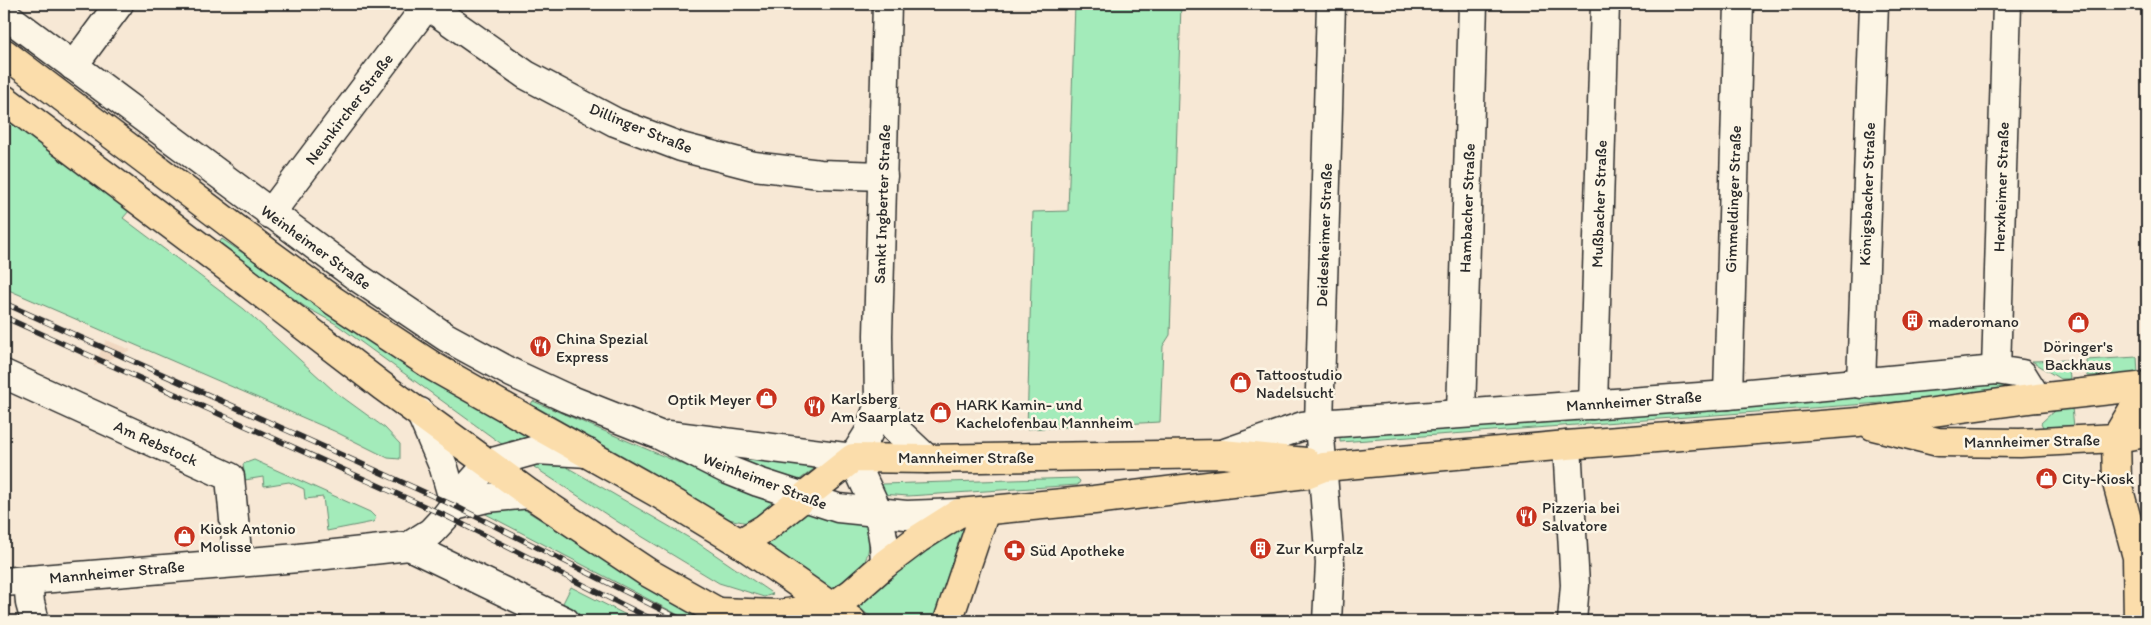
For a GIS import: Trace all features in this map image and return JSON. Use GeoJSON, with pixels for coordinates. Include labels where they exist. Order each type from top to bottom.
{"type":"FeatureCollection","features":[{"type":"Feature","properties":{"kind":"main road"},"geometry":{"type":"LineString","coordinates":[[4,53],[334,301],[434,367],[588,453],[740,543],[842,614]]}},
{"type":"Feature","properties":{"kind":"main road"},"geometry":{"type":"LineString","coordinates":[[4,99],[235,272],[382,386],[530,494],[647,572],[727,617],[779,614],[842,614]]}},
{"type":"Feature","properties":{"kind":"main road"},"geometry":{"type":"LineString","coordinates":[[2137,557],[2117,483],[2116,438],[2147,386]]}},
{"type":"Feature","properties":{"kind":"main road","name":"Mannheimer Straße"},"geometry":{"type":"LineString","coordinates":[[959,512],[1094,500],[1306,474],[1324,467],[1567,445],[1860,422],[2037,398],[2147,386]]}},
{"type":"Feature","properties":{"kind":"main road"},"geometry":{"type":"LineString","coordinates":[[2020,443],[2033,424],[2037,398]]}},
{"type":"Feature","properties":{"kind":"main road","name":"Mannheimer Straße"},"geometry":{"type":"LineString","coordinates":[[1860,422],[1938,442],[2020,443],[2116,438],[2147,433]]}},
{"type":"Feature","properties":{"kind":"main road","name":"Mannheimer Straße"},"geometry":{"type":"LineString","coordinates":[[852,458],[927,459],[1222,454],[1307,462],[1324,467]]}},
{"type":"Feature","properties":{"kind":"main road"},"geometry":{"type":"LineString","coordinates":[[1094,500],[1103,477],[1095,457]]}},
{"type":"Feature","properties":{"kind":"main road"},"geometry":{"type":"LineString","coordinates":[[740,543],[765,528],[802,496],[852,458]]}},
{"type":"Feature","properties":{"kind":"main road"},"geometry":{"type":"LineString","coordinates":[[948,621],[986,511]]}},
{"type":"Feature","properties":{"kind":"main road"},"geometry":{"type":"LineString","coordinates":[[842,614],[852,593],[885,564],[959,512]]}},
{"type":"Feature","properties":{"kind":"main road"},"geometry":{"type":"LineString","coordinates":[[2138,621],[2137,557],[2147,514]]}},
{"type":"Feature","properties":{"kind":"street"},"geometry":{"type":"LineString","coordinates":[[72,66],[119,4]]}},
{"type":"Feature","properties":{"kind":"street","name":"Dillinger Straße"},"geometry":{"type":"LineString","coordinates":[[428,4],[526,75],[615,122],[681,147],[754,166],[820,174],[883,176]]}},
{"type":"Feature","properties":{"kind":"street","name":"Neunkircher Straße"},"geometry":{"type":"LineString","coordinates":[[270,214],[428,4]]}},
{"type":"Feature","properties":{"kind":"street","name":"Sankt Ingberter Straße"},"geometry":{"type":"LineString","coordinates":[[852,458],[868,434],[879,404],[878,336],[887,4]]}},
{"type":"Feature","properties":{"kind":"street","name":"Deidesheimer Straße"},"geometry":{"type":"LineString","coordinates":[[1327,621],[1330,563],[1324,467],[1319,424],[1331,4]]}},
{"type":"Feature","properties":{"kind":"street","name":"Hambacher Straße"},"geometry":{"type":"LineString","coordinates":[[1461,413],[1473,4]]}},
{"type":"Feature","properties":{"kind":"street","name":"Mußbacher Straße"},"geometry":{"type":"LineString","coordinates":[[1594,404],[1605,4]]}},
{"type":"Feature","properties":{"kind":"street","name":"Gimmeldinger Straße"},"geometry":{"type":"LineString","coordinates":[[1728,395],[1739,4]]}},
{"type":"Feature","properties":{"kind":"street","name":"Königsbacher Straße"},"geometry":{"type":"LineString","coordinates":[[1861,384],[1874,4]]}},
{"type":"Feature","properties":{"kind":"street","name":"Herxheimer Straße"},"geometry":{"type":"LineString","coordinates":[[1996,370],[2007,4]]}},
{"type":"Feature","properties":{"kind":"street","name":"Weinheimer Straße"},"geometry":{"type":"LineString","coordinates":[[4,14],[270,214],[357,277],[446,337],[531,382],[593,410],[656,434],[728,470],[838,508],[879,514]]}},
{"type":"Feature","properties":{"kind":"street","name":"Mannheimer Straße"},"geometry":{"type":"LineString","coordinates":[[1222,454],[1303,426],[1319,424],[1728,395],[1996,370],[2022,374],[2037,398]]}},
{"type":"Feature","properties":{"kind":"street","name":"Am Rebstock"},"geometry":{"type":"LineString","coordinates":[[4,374],[230,476],[238,562]]}},
{"type":"Feature","properties":{"kind":"street"},"geometry":{"type":"LineString","coordinates":[[2147,376],[2147,386]]}},
{"type":"Feature","properties":{"kind":"street"},"geometry":{"type":"LineString","coordinates":[[879,404],[895,429],[927,459]]}},
{"type":"Feature","properties":{"kind":"street"},"geometry":{"type":"LineString","coordinates":[[420,412],[444,468],[455,506],[487,498],[530,494]]}},
{"type":"Feature","properties":{"kind":"street","name":"Weinheimer Straße"},"geometry":{"type":"LineString","coordinates":[[656,434],[706,438],[852,458]]}},
{"type":"Feature","properties":{"kind":"street"},"geometry":{"type":"LineString","coordinates":[[1567,445],[1574,585],[1572,621]]}},
{"type":"Feature","properties":{"kind":"street"},"geometry":{"type":"LineString","coordinates":[[489,463],[536,450],[588,453]]}},
{"type":"Feature","properties":{"kind":"street"},"geometry":{"type":"LineString","coordinates":[[852,458],[879,514],[885,564]]}},
{"type":"Feature","properties":{"kind":"street","name":"Mannheimer Straße"},"geometry":{"type":"LineString","coordinates":[[16,581],[409,546],[431,532],[455,506],[471,482],[489,463]]}},
{"type":"Feature","properties":{"kind":"street","name":"Mannheimer Straße"},"geometry":{"type":"LineString","coordinates":[[879,514],[906,515],[959,512]]}},
{"type":"Feature","properties":{"kind":"street"},"geometry":{"type":"LineString","coordinates":[[409,546],[565,621]]}},
{"type":"Feature","properties":{"kind":"street"},"geometry":{"type":"LineString","coordinates":[[16,581],[30,603],[35,621]]}},
{"type":"Feature","properties":{"kind":"shaded area"},"geometry":{"type":"Polygon","coordinates":[[[106,340],[131,350],[94,366],[106,340]]]}},
{"type":"Feature","properties":{"kind":"green space"},"geometry":{"type":"Polygon","coordinates":[[[1075,4],[1181,4],[1170,335],[1163,346],[1160,422],[1027,429],[1033,212],[1068,211],[1075,4]]]}},
{"type":"Feature","properties":{"kind":"green space"},"geometry":{"type":"Polygon","coordinates":[[[4,117],[129,211],[123,218],[244,309],[334,391],[385,428],[400,444],[400,459],[388,458],[334,431],[4,288],[4,117]]]}},
{"type":"Feature","properties":{"kind":"green space"},"geometry":{"type":"Polygon","coordinates":[[[222,239],[363,334],[529,434],[527,440],[510,441],[503,445],[336,324],[304,306],[219,243],[222,239]]]}},
{"type":"Feature","properties":{"kind":"green space"},"geometry":{"type":"Polygon","coordinates":[[[2137,357],[2138,374],[2087,376],[2086,360],[2137,357]]]}},
{"type":"Feature","properties":{"kind":"green space"},"geometry":{"type":"Polygon","coordinates":[[[2068,360],[2070,379],[2060,379],[2032,361],[2068,360]]]}},
{"type":"Feature","properties":{"kind":"green space"},"geometry":{"type":"Polygon","coordinates":[[[2004,384],[2006,394],[1340,442],[1340,424],[2004,384]]]}},
{"type":"Feature","properties":{"kind":"green space"},"geometry":{"type":"Polygon","coordinates":[[[533,401],[774,503],[748,523],[728,519],[648,470],[531,404],[533,401]]]}},
{"type":"Feature","properties":{"kind":"green space"},"geometry":{"type":"Polygon","coordinates":[[[2072,408],[2074,427],[2044,429],[2041,423],[2056,409],[2072,408]]]}},
{"type":"Feature","properties":{"kind":"green space"},"geometry":{"type":"Polygon","coordinates":[[[744,456],[813,465],[814,469],[798,481],[742,463],[744,456]]]}},
{"type":"Feature","properties":{"kind":"green space"},"geometry":{"type":"Polygon","coordinates":[[[254,460],[370,512],[376,518],[373,522],[327,531],[323,497],[305,499],[304,489],[289,482],[264,486],[263,477],[245,480],[243,464],[254,460]]]}},
{"type":"Feature","properties":{"kind":"green space"},"geometry":{"type":"Polygon","coordinates":[[[534,460],[558,462],[698,543],[773,594],[764,597],[719,583],[618,522],[534,467],[534,460]]]}},
{"type":"Feature","properties":{"kind":"green space"},"geometry":{"type":"Polygon","coordinates":[[[1077,478],[1080,481],[1078,485],[908,496],[882,494],[878,489],[883,484],[1077,478]]]}},
{"type":"Feature","properties":{"kind":"green space"},"geometry":{"type":"Polygon","coordinates":[[[522,508],[631,577],[713,621],[690,621],[480,511],[522,508]]]}},
{"type":"Feature","properties":{"kind":"green space"},"geometry":{"type":"Polygon","coordinates":[[[805,512],[869,523],[869,548],[864,563],[852,575],[831,589],[767,544],[805,512]]]}},
{"type":"Feature","properties":{"kind":"green space"},"geometry":{"type":"Polygon","coordinates":[[[967,526],[937,621],[877,621],[857,607],[894,571],[921,549],[935,539],[967,526]]]}},
{"type":"Feature","properties":{"kind":"green space"},"geometry":{"type":"Polygon","coordinates":[[[571,587],[638,621],[592,621],[561,607],[571,587]]]}},
{"type":"Feature","properties":{"kind":"railway"},"geometry":{"type":"LineString","coordinates":[[4,303],[455,506],[684,621]]}},
{"type":"Feature","properties":{"kind":"railway"},"geometry":{"type":"LineString","coordinates":[[4,317],[446,516],[655,621]]}},
{"type":"Feature","properties":{"kind":"place","name":"maderomano"},"geometry":{"type":"Point","coordinates":[1912,321]}},
{"type":"Feature","properties":{"kind":"place","name":"Döringer's Backhaus"},"geometry":{"type":"Point","coordinates":[2078,322]}},
{"type":"Feature","properties":{"kind":"place","name":"China Spezial Express"},"geometry":{"type":"Point","coordinates":[540,347]}},
{"type":"Feature","properties":{"kind":"place","name":"Tattoostudio Nadelsucht"},"geometry":{"type":"Point","coordinates":[1240,383]}},
{"type":"Feature","properties":{"kind":"place","name":"Optik Meyer"},"geometry":{"type":"Point","coordinates":[767,399]}},
{"type":"Feature","properties":{"kind":"place","name":"Karlsberg Am Saarplatz"},"geometry":{"type":"Point","coordinates":[815,407]}},
{"type":"Feature","properties":{"kind":"place","name":"HARK Kamin- und Kachelofenbau Mannheim"},"geometry":{"type":"Point","coordinates":[940,413]}},
{"type":"Feature","properties":{"kind":"place","name":"City-Kiosk"},"geometry":{"type":"Point","coordinates":[2046,478]}},
{"type":"Feature","properties":{"kind":"place","name":"Pizzeria bei Salvatore"},"geometry":{"type":"Point","coordinates":[1526,516]}},
{"type":"Feature","properties":{"kind":"place","name":"Kiosk Antonio Molisse"},"geometry":{"type":"Point","coordinates":[184,537]}},
{"type":"Feature","properties":{"kind":"place","name":"Zur Kurpfalz"},"geometry":{"type":"Point","coordinates":[1260,548]}},
{"type":"Feature","properties":{"kind":"place","name":"Süd Apotheke"},"geometry":{"type":"Point","coordinates":[1014,550]}}]}
